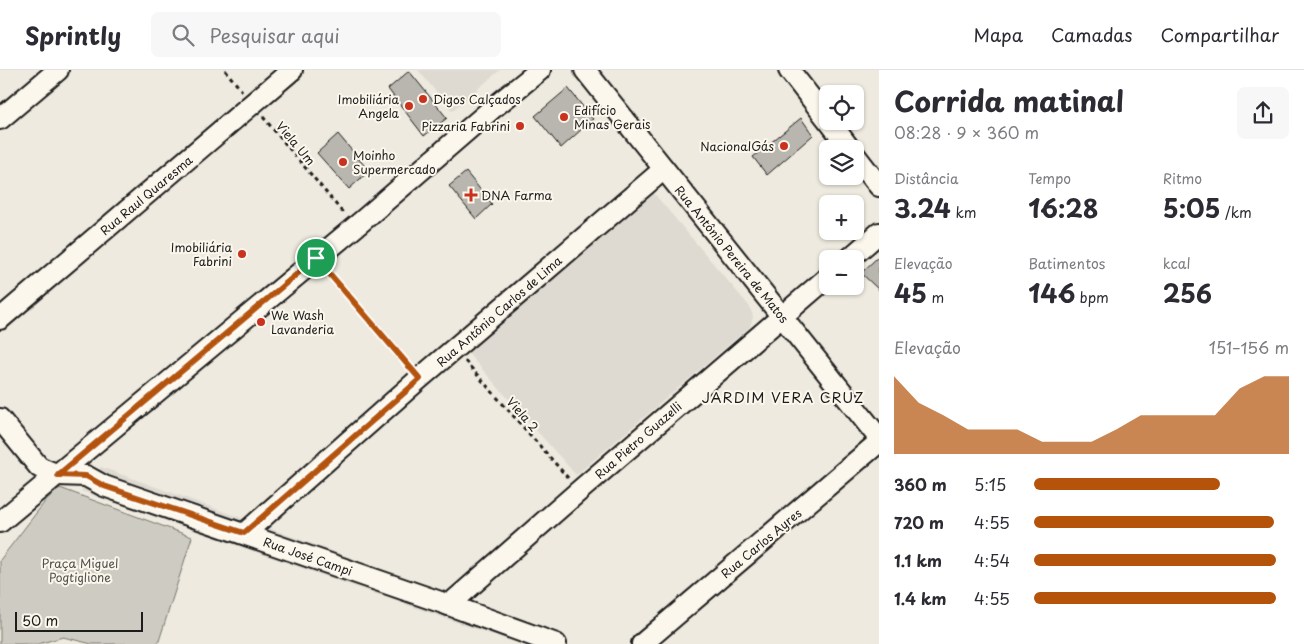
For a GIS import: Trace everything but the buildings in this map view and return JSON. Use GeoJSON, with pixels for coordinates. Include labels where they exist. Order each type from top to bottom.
{"type":"FeatureCollection","features":[{"type":"Feature","properties":{"kind":"street"},"geometry":{"type":"LineString","coordinates":[[0,119],[58,70]]}},
{"type":"Feature","properties":{"kind":"street","name":"Rua Raul Quaresma"},"geometry":{"type":"LineString","coordinates":[[0,318],[292,70]]}},
{"type":"Feature","properties":{"kind":"street"},"geometry":{"type":"LineString","coordinates":[[0,522],[540,70]]}},
{"type":"Feature","properties":{"kind":"street","name":"Rua Antônio Pereira de Matos"},"geometry":{"type":"LineString","coordinates":[[585,70],[879,438]]}},
{"type":"Feature","properties":{"kind":"street"},"geometry":{"type":"LineString","coordinates":[[789,70],[819,108]]}},
{"type":"Feature","properties":{"kind":"street"},"geometry":{"type":"LineString","coordinates":[[836,130],[843,140]]}},
{"type":"Feature","properties":{"kind":"street"},"geometry":{"type":"LineString","coordinates":[[864,167],[879,186]]}},
{"type":"Feature","properties":{"kind":"street","name":"Rua Antônio Carlos de Lima"},"geometry":{"type":"LineString","coordinates":[[244,533],[664,169]]}},
{"type":"Feature","properties":{"kind":"street"},"geometry":{"type":"LineString","coordinates":[[859,250],[879,233]]}},
{"type":"Feature","properties":{"kind":"street","name":"Rua Pietro Guazelli"},"geometry":{"type":"LineString","coordinates":[[449,605],[819,284]]}},
{"type":"Feature","properties":{"kind":"street"},"geometry":{"type":"LineString","coordinates":[[0,419],[39,467],[58,475]]}},
{"type":"Feature","properties":{"kind":"street","name":"Rua Carlos Ayres"},"geometry":{"type":"LineString","coordinates":[[642,644],[879,442]]}},
{"type":"Feature","properties":{"kind":"street","name":"Rua José Campi"},"geometry":{"type":"LineString","coordinates":[[58,475],[86,476],[104,486],[244,533],[556,644]]}},
{"type":"Feature","properties":{"kind":"path","name":"Viela Um"},"geometry":{"type":"LineString","coordinates":[[225,70],[354,227]]}},
{"type":"Feature","properties":{"kind":"path"},"geometry":{"type":"LineString","coordinates":[[316,258],[420,379]]}},
{"type":"Feature","properties":{"kind":"path","name":"Viela 2"},"geometry":{"type":"LineString","coordinates":[[454,350],[579,491]]}},
{"type":"Feature","properties":{"kind":"shaded area"},"geometry":{"type":"Polygon","coordinates":[[[418,70],[500,70],[452,111],[418,70]]]}},
{"type":"Feature","properties":{"kind":"shaded area"},"geometry":{"type":"Polygon","coordinates":[[[652,191],[750,307],[753,317],[750,327],[576,475],[465,350],[652,191]]]}},
{"type":"Feature","properties":{"kind":"shaded area"},"geometry":{"type":"Polygon","coordinates":[[[101,467],[544,628],[544,644],[519,644],[81,491],[101,467]]]}},
{"type":"Feature","properties":{"kind":"green space","name":"Praça Miguel Pogtiglione"},"geometry":{"type":"Polygon","coordinates":[[[60,488],[192,537],[158,644],[92,644],[63,637],[38,644],[0,644],[0,560],[47,499],[60,488]]]}},
{"type":"Feature","properties":{"kind":"place","name":"Digos Calçados"},"geometry":{"type":"Point","coordinates":[423,99]}},
{"type":"Feature","properties":{"kind":"place","name":"Imobiliária Angela"},"geometry":{"type":"Point","coordinates":[409,106]}},
{"type":"Feature","properties":{"kind":"place","name":"Edifício Minas Gerais"},"geometry":{"type":"Point","coordinates":[564,117]}},
{"type":"Feature","properties":{"kind":"place","name":"Pizzaria Fabrini"},"geometry":{"type":"Point","coordinates":[520,126]}},
{"type":"Feature","properties":{"kind":"place","name":"NacionalGás"},"geometry":{"type":"Point","coordinates":[784,146]}},
{"type":"Feature","properties":{"kind":"place","name":"Moinho Supermercado"},"geometry":{"type":"Point","coordinates":[343,162]}},
{"type":"Feature","properties":{"kind":"place","name":"DNA Farma"},"geometry":{"type":"Point","coordinates":[471,195]}},
{"type":"Feature","properties":{"kind":"place","name":"Imobiliária Fabrini"},"geometry":{"type":"Point","coordinates":[242,254]}},
{"type":"Feature","properties":{"kind":"place","name":"We Wash Lavanderia"},"geometry":{"type":"Point","coordinates":[261,322]}},
{"type":"Feature","properties":{"kind":"district","name":"JARDIM VERA CRUZ"},"geometry":{"type":"Point","coordinates":[783,397]}},
{"type":"Feature","properties":{"kind":"route"},"geometry":{"type":"LineString","coordinates":[[316,258],[420,379],[244,533],[104,486],[86,476],[58,475],[75,460],[316,258]]}}]}
